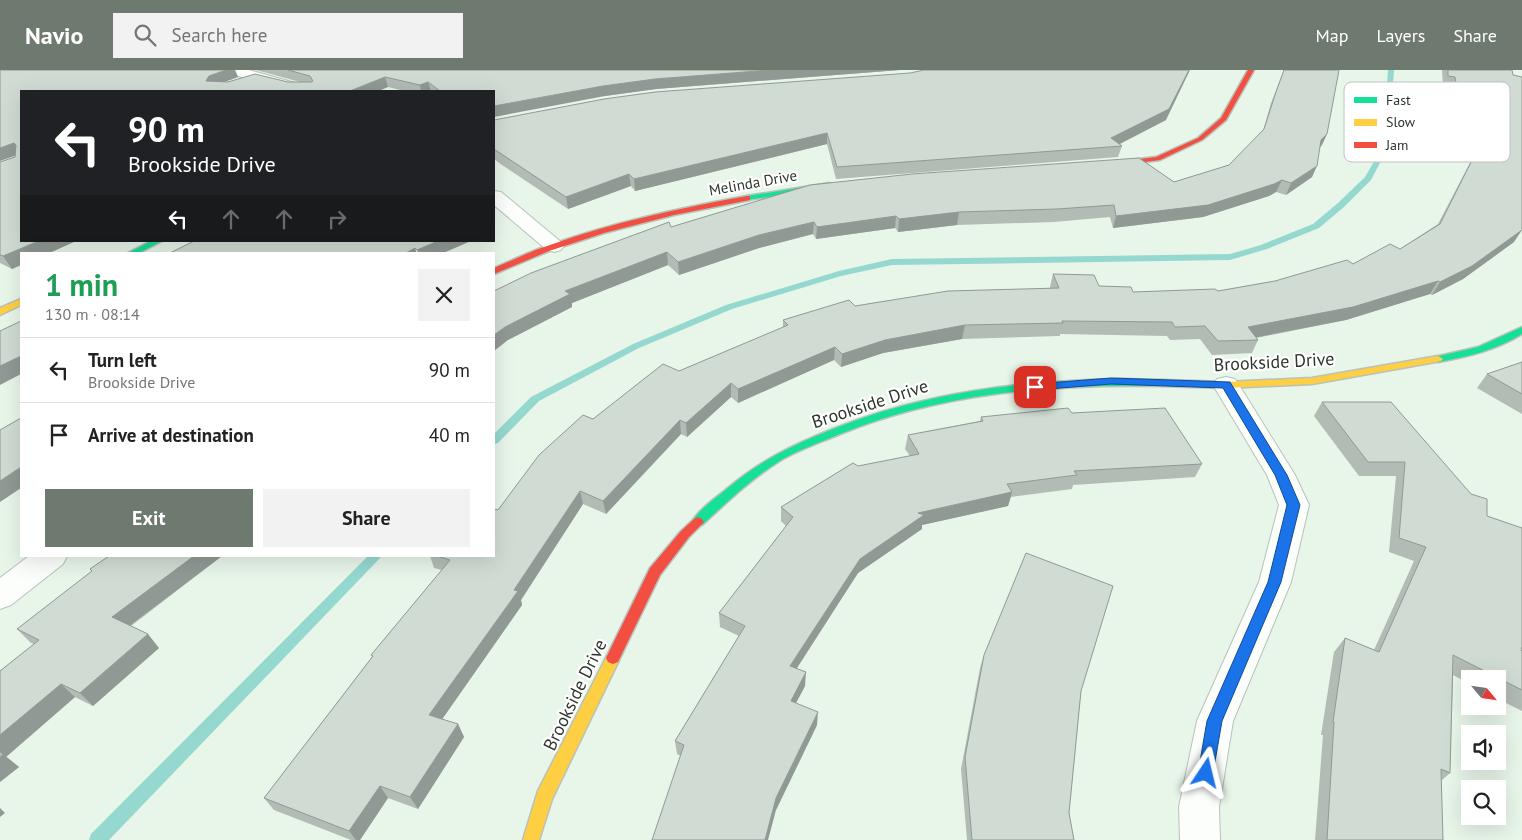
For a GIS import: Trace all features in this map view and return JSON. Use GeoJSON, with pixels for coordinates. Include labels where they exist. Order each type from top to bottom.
{"type":"FeatureCollection","features":[{"type":"Feature","properties":{"kind":"street"},"geometry":{"type":"LineString","coordinates":[[233,70],[304,90]]}},
{"type":"Feature","properties":{"kind":"street"},"geometry":{"type":"LineString","coordinates":[[1096,166],[1158,159],[1200,138],[1224,119],[1251,70]]}},
{"type":"Feature","properties":{"kind":"street"},"geometry":{"type":"LineString","coordinates":[[235,86],[259,77]]}},
{"type":"Feature","properties":{"kind":"street","name":"Melinda Drive"},"geometry":{"type":"LineString","coordinates":[[495,271],[554,246],[643,220],[729,201],[839,185]]}},
{"type":"Feature","properties":{"kind":"street"},"geometry":{"type":"LineString","coordinates":[[495,197],[554,246]]}},
{"type":"Feature","properties":{"kind":"street"},"geometry":{"type":"LineString","coordinates":[[134,252],[156,242]]}},
{"type":"Feature","properties":{"kind":"street"},"geometry":{"type":"LineString","coordinates":[[0,312],[20,302]]}},
{"type":"Feature","properties":{"kind":"street","name":"Brookside Drive"},"geometry":{"type":"LineString","coordinates":[[531,840],[544,797],[655,572],[685,534],[732,490],[787,452],[848,425],[914,404],[977,391],[1111,381],[1226,384],[1312,381],[1475,353],[1512,337],[1522,330]]}},
{"type":"Feature","properties":{"kind":"street"},"geometry":{"type":"LineString","coordinates":[[1200,840],[1199,807],[1215,721],[1275,582],[1294,505],[1281,475],[1226,384]]}},
{"type":"Feature","properties":{"kind":"street"},"geometry":{"type":"LineString","coordinates":[[0,596],[51,557]]}},
{"type":"Feature","properties":{"kind":"building"},"geometry":{"type":"Polygon","coordinates":[[[0,70],[226,70],[209,76],[206,81],[228,82],[255,74],[288,82],[311,82],[313,81],[310,76],[288,70],[770,70],[655,79],[603,86],[495,106],[495,90],[439,90],[428,82],[420,85],[385,77],[352,90],[20,90],[20,242],[37,242],[3,256],[0,255],[0,162],[15,157],[16,145],[14,143],[0,148],[0,70]]]}},
{"type":"Feature","properties":{"kind":"building"},"geometry":{"type":"Polygon","coordinates":[[[924,70],[1189,70],[1169,109],[1111,138],[1122,146],[837,167],[827,133],[634,179],[629,174],[566,197],[495,150],[495,120],[604,99],[655,92],[910,73],[924,70]]]}},
{"type":"Feature","properties":{"kind":"building"},"geometry":{"type":"Polygon","coordinates":[[[1284,70],[1339,70],[1327,134],[1321,140],[1317,166],[1291,183],[1282,180],[1208,205],[1116,216],[1114,205],[959,212],[899,219],[896,216],[817,227],[814,222],[759,235],[678,262],[667,252],[565,291],[570,294],[505,327],[495,334],[495,291],[531,273],[669,222],[671,227],[810,185],[912,174],[1139,158],[1174,182],[1229,165],[1264,129],[1284,70]]]}},
{"type":"Feature","properties":{"kind":"building"},"geometry":{"type":"Polygon","coordinates":[[[1448,70],[1512,70],[1513,75],[1522,77],[1522,230],[1472,266],[1440,282],[1438,281],[1353,307],[1248,327],[1258,340],[1218,341],[1205,326],[1175,327],[1172,322],[1062,321],[1063,323],[965,325],[885,340],[842,354],[835,347],[738,389],[731,383],[686,423],[680,420],[603,501],[580,491],[514,590],[518,591],[429,715],[458,724],[410,797],[380,786],[349,831],[264,798],[373,656],[371,655],[450,560],[440,557],[495,557],[495,509],[498,510],[539,455],[583,415],[593,419],[663,364],[679,371],[788,325],[783,320],[849,300],[855,306],[948,291],[1059,288],[1053,274],[1094,275],[1099,286],[1131,287],[1133,292],[1215,289],[1218,291],[1275,281],[1347,260],[1353,264],[1390,244],[1400,249],[1440,224],[1471,162],[1510,162],[1510,82],[1456,82],[1455,77],[1448,76],[1448,70]]]}},
{"type":"Feature","properties":{"kind":"building"},"geometry":{"type":"Polygon","coordinates":[[[192,242],[436,242],[408,252],[172,252],[192,242]]]}},
{"type":"Feature","properties":{"kind":"building"},"geometry":{"type":"Polygon","coordinates":[[[20,321],[20,356],[0,366],[0,331],[20,321]]]}},
{"type":"Feature","properties":{"kind":"building"},"geometry":{"type":"Polygon","coordinates":[[[1522,362],[1522,394],[1487,374],[1522,362]]]}},
{"type":"Feature","properties":{"kind":"building"},"geometry":{"type":"Polygon","coordinates":[[[1322,402],[1391,402],[1471,494],[1487,499],[1487,516],[1522,528],[1522,690],[1506,682],[1506,670],[1483,670],[1453,655],[1450,773],[1441,769],[1443,840],[1327,840],[1333,722],[1345,638],[1379,652],[1426,547],[1399,538],[1405,462],[1368,462],[1322,402]]]}},
{"type":"Feature","properties":{"kind":"building"},"geometry":{"type":"Polygon","coordinates":[[[1068,408],[1072,413],[1165,408],[1202,464],[1074,471],[1077,475],[1007,484],[1012,492],[918,513],[924,515],[860,559],[790,666],[806,672],[791,701],[818,712],[776,798],[765,840],[652,840],[684,745],[675,741],[745,626],[719,613],[793,517],[781,507],[853,463],[858,466],[919,454],[908,435],[983,421],[981,417],[1068,408]]]}},
{"type":"Feature","properties":{"kind":"building"},"geometry":{"type":"Polygon","coordinates":[[[20,419],[20,468],[0,481],[0,430],[20,419]]]}},
{"type":"Feature","properties":{"kind":"building"},"geometry":{"type":"Polygon","coordinates":[[[1026,553],[1113,586],[1081,691],[1069,813],[1074,840],[972,840],[965,757],[984,655],[1026,553]]]}},
{"type":"Feature","properties":{"kind":"building"},"geometry":{"type":"Polygon","coordinates":[[[108,557],[193,557],[112,617],[148,634],[80,693],[61,684],[0,735],[0,671],[39,640],[17,629],[92,571],[90,569],[108,557]]]}},
{"type":"Feature","properties":{"kind":"waterway"},"geometry":{"type":"LineString","coordinates":[[1390,82],[1391,70]]}},
{"type":"Feature","properties":{"kind":"waterway"},"geometry":{"type":"LineString","coordinates":[[495,439],[535,399],[636,346],[729,307],[839,274],[892,262],[1230,257],[1264,247],[1316,226],[1341,205],[1368,178],[1377,162]]}},
{"type":"Feature","properties":{"kind":"waterway"},"geometry":{"type":"LineString","coordinates":[[97,840],[375,557]]}},
{"type":"Feature","properties":{"kind":"traffic: fast"},"geometry":{"type":"LineString","coordinates":[[747,198],[830,185]]}},
{"type":"Feature","properties":{"kind":"traffic: fast"},"geometry":{"type":"LineString","coordinates":[[134,252],[156,242]]}},
{"type":"Feature","properties":{"kind":"traffic: fast"},"geometry":{"type":"LineString","coordinates":[[1438,359],[1492,346],[1522,330]]}},
{"type":"Feature","properties":{"kind":"traffic: fast"},"geometry":{"type":"LineString","coordinates":[[698,522],[751,475],[787,452],[863,421],[904,408],[989,390],[1076,383],[1163,383]]}},
{"type":"Feature","properties":{"kind":"traffic: slow"},"geometry":{"type":"LineString","coordinates":[[0,312],[20,302]]}},
{"type":"Feature","properties":{"kind":"traffic: slow"},"geometry":{"type":"LineString","coordinates":[[1163,383],[1226,385],[1312,381],[1438,359]]}},
{"type":"Feature","properties":{"kind":"traffic: slow"},"geometry":{"type":"LineString","coordinates":[[531,840],[544,797],[613,658]]}},
{"type":"Feature","properties":{"kind":"traffic: jam"},"geometry":{"type":"LineString","coordinates":[[1108,165],[1158,159],[1200,139],[1224,119],[1251,70]]}},
{"type":"Feature","properties":{"kind":"traffic: jam"},"geometry":{"type":"LineString","coordinates":[[495,271],[546,249],[626,224],[747,198]]}},
{"type":"Feature","properties":{"kind":"traffic: jam"},"geometry":{"type":"LineString","coordinates":[[613,658],[655,572],[685,534],[698,522]]}},
{"type":"Feature","properties":{"kind":"route"},"geometry":{"type":"LineString","coordinates":[[1035,387],[1111,381],[1226,384],[1281,475],[1294,505],[1275,582],[1215,721],[1206,773]]}}]}
